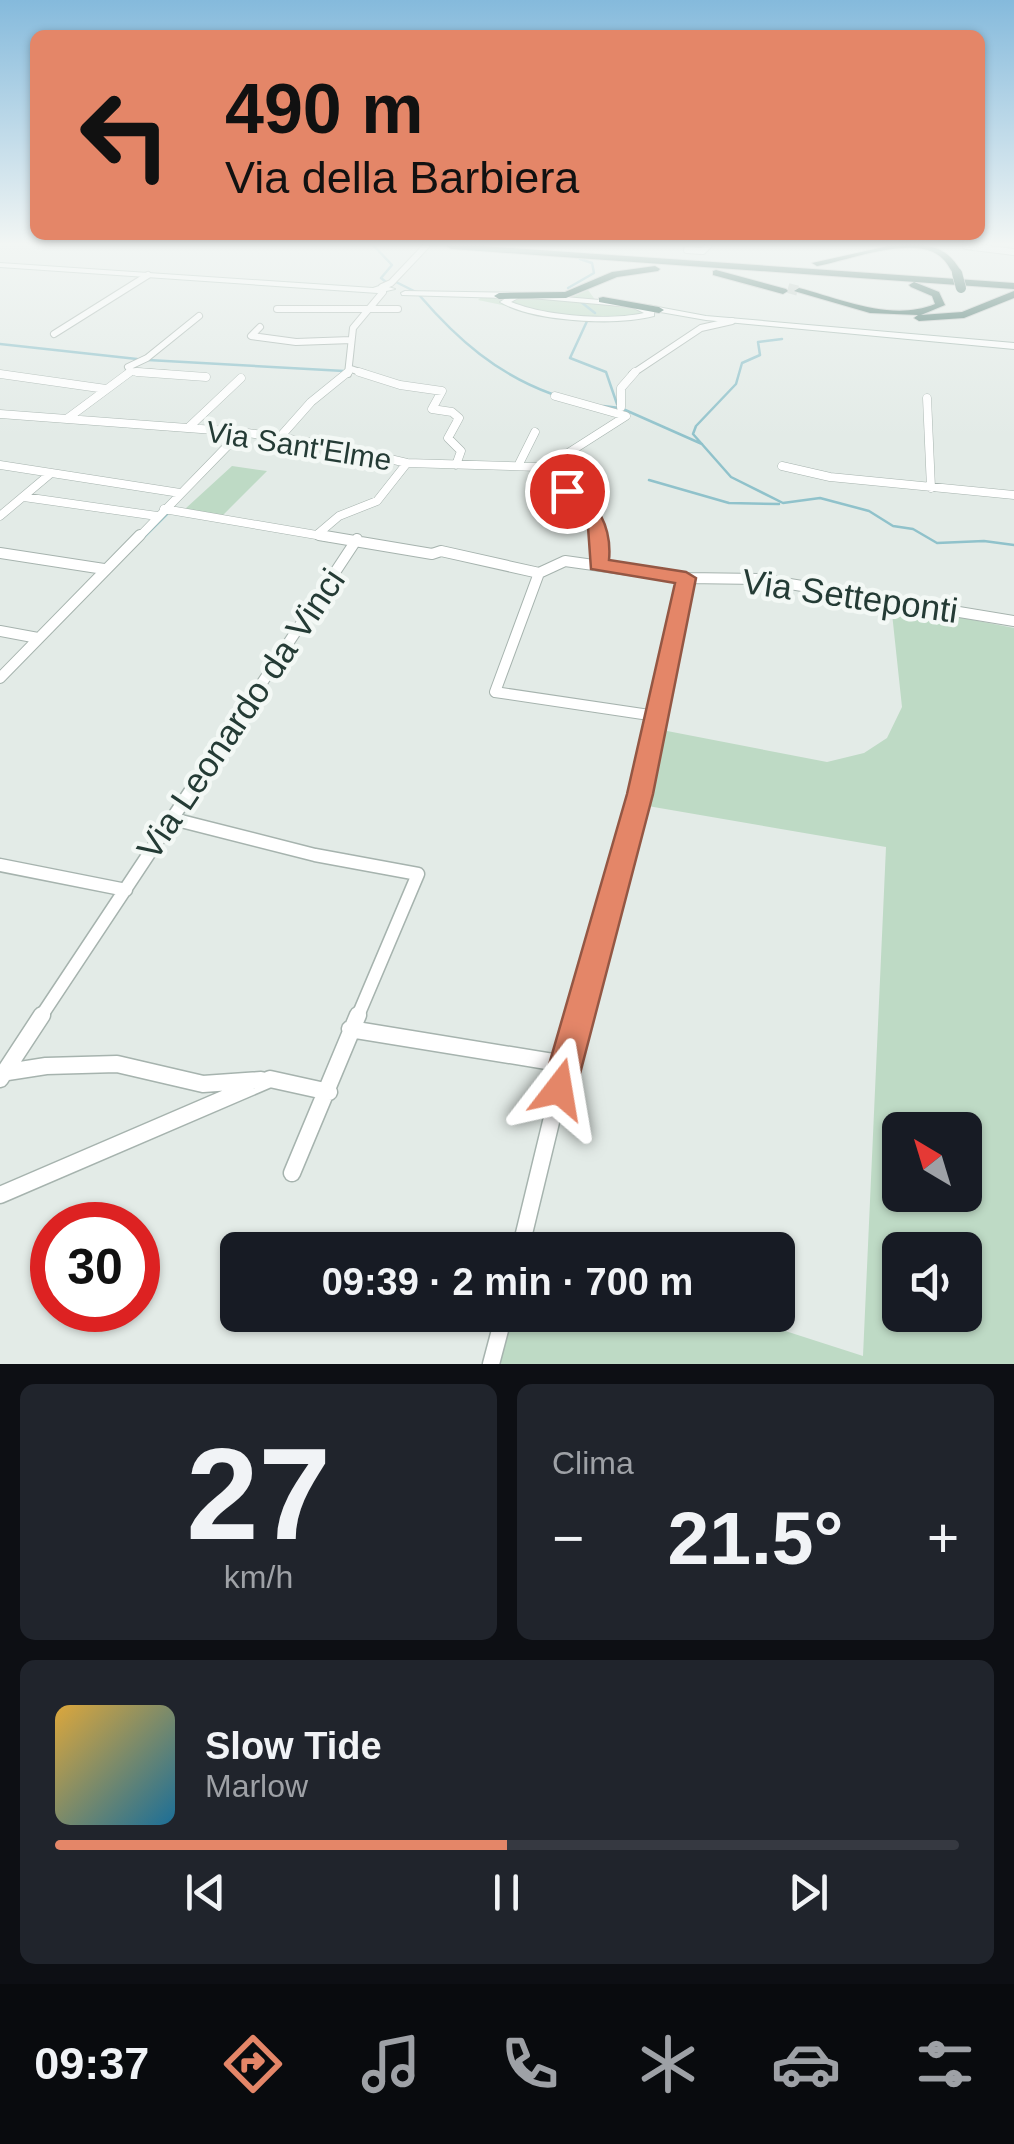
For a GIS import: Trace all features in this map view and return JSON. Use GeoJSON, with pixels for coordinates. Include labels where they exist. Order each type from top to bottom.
{"type":"FeatureCollection","features":[{"type":"Feature","properties":{"kind":"highway"},"geometry":{"type":"LineString","coordinates":[[866,310],[896,317],[951,317],[979,310]]}},
{"type":"Feature","properties":{"kind":"highway"},"geometry":{"type":"LineString","coordinates":[[867,310],[908,316],[955,310]]}},
{"type":"Feature","properties":{"kind":"highway"},"geometry":{"type":"LineString","coordinates":[[875,310],[927,310]]}},
{"type":"Feature","properties":{"kind":"main road"},"geometry":{"type":"LineString","coordinates":[[537,310],[634,318],[706,318]]}},
{"type":"Feature","properties":{"kind":"main road"},"geometry":{"type":"LineString","coordinates":[[634,318],[651,314],[646,310]]}},
{"type":"Feature","properties":{"kind":"main road"},"geometry":{"type":"LineString","coordinates":[[659,310],[732,321],[1014,346]]}},
{"type":"Feature","properties":{"kind":"street"},"geometry":{"type":"LineString","coordinates":[[54,334],[93,310]]}},
{"type":"Feature","properties":{"kind":"street"},"geometry":{"type":"LineString","coordinates":[[352,369],[353,328],[369,310]]}},
{"type":"Feature","properties":{"kind":"street"},"geometry":{"type":"LineString","coordinates":[[131,371],[128,366],[148,358],[199,316]]}},
{"type":"Feature","properties":{"kind":"street"},"geometry":{"type":"LineString","coordinates":[[622,406],[620,388],[634,372],[701,328],[732,321]]}},
{"type":"Feature","properties":{"kind":"street"},"geometry":{"type":"LineString","coordinates":[[260,327],[251,336],[296,342],[350,340]]}},
{"type":"Feature","properties":{"kind":"street"},"geometry":{"type":"LineString","coordinates":[[280,437],[311,402],[352,369]]}},
{"type":"Feature","properties":{"kind":"street"},"geometry":{"type":"LineString","coordinates":[[352,369],[400,385],[442,390],[432,409],[452,412],[459,418],[448,438],[461,451],[456,464]]}},
{"type":"Feature","properties":{"kind":"street"},"geometry":{"type":"LineString","coordinates":[[67,419],[131,371],[206,376]]}},
{"type":"Feature","properties":{"kind":"street"},"geometry":{"type":"LineString","coordinates":[[0,374],[106,389]]}},
{"type":"Feature","properties":{"kind":"street"},"geometry":{"type":"LineString","coordinates":[[187,428],[241,378]]}},
{"type":"Feature","properties":{"kind":"street"},"geometry":{"type":"LineString","coordinates":[[555,396],[626,413],[541,468],[590,511],[601,541],[598,565]]}},
{"type":"Feature","properties":{"kind":"street"},"geometry":{"type":"LineString","coordinates":[[927,398],[931,488]]}},
{"type":"Feature","properties":{"kind":"street","name":"Via Sant'Elme"},"geometry":{"type":"LineString","coordinates":[[0,414],[241,432],[407,463],[541,468]]}},
{"type":"Feature","properties":{"kind":"street"},"geometry":{"type":"LineString","coordinates":[[0,678],[241,432]]}},
{"type":"Feature","properties":{"kind":"street"},"geometry":{"type":"LineString","coordinates":[[518,466],[536,432]]}},
{"type":"Feature","properties":{"kind":"street"},"geometry":{"type":"LineString","coordinates":[[319,533],[339,516],[377,501],[407,463]]}},
{"type":"Feature","properties":{"kind":"street"},"geometry":{"type":"LineString","coordinates":[[0,466],[180,493]]}},
{"type":"Feature","properties":{"kind":"street"},"geometry":{"type":"LineString","coordinates":[[782,466],[815,474],[1014,495]]}},
{"type":"Feature","properties":{"kind":"street"},"geometry":{"type":"LineString","coordinates":[[0,516],[50,474]]}},
{"type":"Feature","properties":{"kind":"street"},"geometry":{"type":"LineString","coordinates":[[24,496],[357,538],[432,554],[441,551],[538,573],[495,692],[656,716]]}},
{"type":"Feature","properties":{"kind":"street","name":"Via Leonardo da Vinci"},"geometry":{"type":"LineString","coordinates":[[1,1075],[357,538]]}},
{"type":"Feature","properties":{"kind":"street"},"geometry":{"type":"LineString","coordinates":[[0,553],[104,569]]}},
{"type":"Feature","properties":{"kind":"street","name":"Via Setteponti"},"geometry":{"type":"LineString","coordinates":[[538,573],[566,562],[686,578],[760,578],[1014,621]]}},
{"type":"Feature","properties":{"kind":"street"},"geometry":{"type":"LineString","coordinates":[[524,1232],[565,1064],[640,794],[686,578]]}},
{"type":"Feature","properties":{"kind":"street"},"geometry":{"type":"LineString","coordinates":[[0,631],[38,638]]}},
{"type":"Feature","properties":{"kind":"street"},"geometry":{"type":"LineString","coordinates":[[169,818],[315,855],[418,874],[292,1173]]}},
{"type":"Feature","properties":{"kind":"street","name":"Via Leonardo da Vinci"},"geometry":{"type":"LineString","coordinates":[[0,865],[126,890]]}},
{"type":"Feature","properties":{"kind":"street"},"geometry":{"type":"LineString","coordinates":[[350,1030],[565,1064]]}},
{"type":"Feature","properties":{"kind":"street"},"geometry":{"type":"LineString","coordinates":[[1,1075],[46,1066],[117,1064],[203,1084],[270,1079],[329,1092]]}},
{"type":"Feature","properties":{"kind":"street"},"geometry":{"type":"LineString","coordinates":[[0,1196],[270,1079]]}},
{"type":"Feature","properties":{"kind":"street"},"geometry":{"type":"LineString","coordinates":[[491,1364],[499,1332]]}},
{"type":"Feature","properties":{"kind":"green space"},"geometry":{"type":"Polygon","coordinates":[[[533,310],[641,310],[649,313],[618,318],[533,310]]]}},
{"type":"Feature","properties":{"kind":"green space"},"geometry":{"type":"Polygon","coordinates":[[[232,466],[267,471],[223,515],[185,509],[232,466]]]}},
{"type":"Feature","properties":{"kind":"green space"},"geometry":{"type":"Polygon","coordinates":[[[891,604],[1014,628],[1014,1364],[500,1364],[508,1332],[789,1332],[863,1356],[886,847],[642,805],[662,730],[827,762],[864,753],[887,738],[902,707],[891,604]]]}},
{"type":"Feature","properties":{"kind":"waterway"},"geometry":{"type":"LineString","coordinates":[[433,310],[496,366],[552,394]]}},
{"type":"Feature","properties":{"kind":"waterway"},"geometry":{"type":"LineString","coordinates":[[591,310],[595,313]]}},
{"type":"Feature","properties":{"kind":"waterway"},"geometry":{"type":"LineString","coordinates":[[588,319],[570,358],[606,372],[617,404]]}},
{"type":"Feature","properties":{"kind":"waterway"},"geometry":{"type":"LineString","coordinates":[[702,444],[693,434],[696,426],[736,384],[742,363],[760,355],[758,342],[782,339]]}},
{"type":"Feature","properties":{"kind":"waterway"},"geometry":{"type":"LineString","coordinates":[[0,344],[137,359]]}},
{"type":"Feature","properties":{"kind":"waterway"},"geometry":{"type":"LineString","coordinates":[[148,360],[344,371]]}},
{"type":"Feature","properties":{"kind":"waterway"},"geometry":{"type":"LineString","coordinates":[[603,406],[620,408]]}},
{"type":"Feature","properties":{"kind":"waterway"},"geometry":{"type":"LineString","coordinates":[[623,409],[702,444]]}},
{"type":"Feature","properties":{"kind":"waterway"},"geometry":{"type":"LineString","coordinates":[[702,444],[731,477],[783,503],[820,498],[869,511],[893,526],[913,529],[937,543],[984,541],[1014,545]]}},
{"type":"Feature","properties":{"kind":"waterway"},"geometry":{"type":"LineString","coordinates":[[649,480],[729,503],[779,504]]}},
{"type":"Feature","properties":{"kind":"waterway"},"geometry":{"type":"LineString","coordinates":[[144,537],[167,514]]}},
{"type":"Feature","properties":{"kind":"route"},"geometry":{"type":"LineString","coordinates":[[559,1089],[652,746],[686,578],[598,565],[601,541],[597,527],[590,511],[567,491]]}}]}
